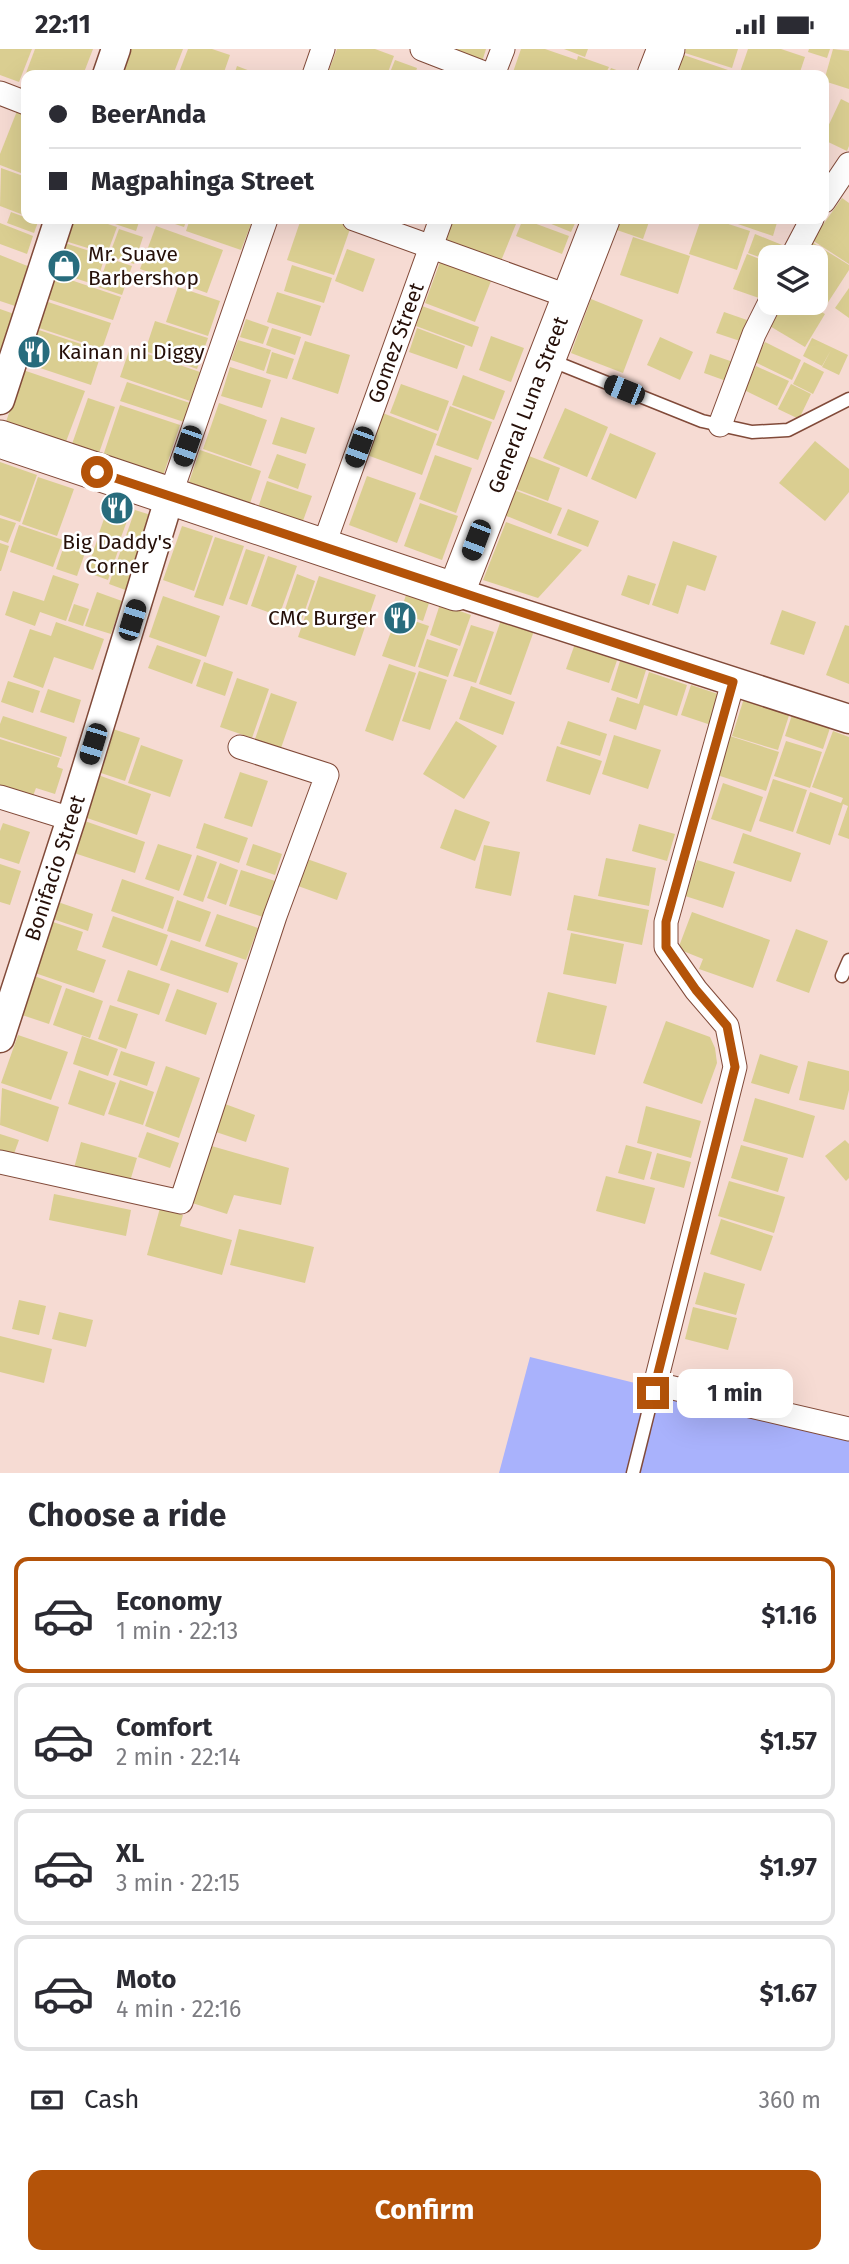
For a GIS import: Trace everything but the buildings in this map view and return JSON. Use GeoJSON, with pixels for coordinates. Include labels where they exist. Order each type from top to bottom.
{"type":"FeatureCollection","features":[{"type":"Feature","properties":{"kind":"main road"},"geometry":{"type":"LineString","coordinates":[[658,70],[666,49]]}},
{"type":"Feature","properties":{"kind":"main road","name":"General Luna Street"},"geometry":{"type":"LineString","coordinates":[[456,592],[599,224]]}},
{"type":"Feature","properties":{"kind":"main road"},"geometry":{"type":"LineString","coordinates":[[0,439],[456,592]]}},
{"type":"Feature","properties":{"kind":"street"},"geometry":{"type":"LineString","coordinates":[[109,70],[116,49]]}},
{"type":"Feature","properties":{"kind":"street"},"geometry":{"type":"LineString","coordinates":[[316,70],[323,49]]}},
{"type":"Feature","properties":{"kind":"street"},"geometry":{"type":"LineString","coordinates":[[422,49],[478,70]]}},
{"type":"Feature","properties":{"kind":"street"},"geometry":{"type":"LineString","coordinates":[[493,70],[503,49]]}},
{"type":"Feature","properties":{"kind":"street"},"geometry":{"type":"LineString","coordinates":[[0,93],[21,101]]}},
{"type":"Feature","properties":{"kind":"street"},"geometry":{"type":"LineString","coordinates":[[829,194],[849,164]]}},
{"type":"Feature","properties":{"kind":"street"},"geometry":{"type":"LineString","coordinates":[[0,400],[57,224]]}},
{"type":"Feature","properties":{"kind":"street","name":"Bonifacio Street"},"geometry":{"type":"LineString","coordinates":[[0,1038],[71,819],[170,496],[264,224]]}},
{"type":"Feature","properties":{"kind":"street"},"geometry":{"type":"LineString","coordinates":[[368,224],[570,297]]}},
{"type":"Feature","properties":{"kind":"street","name":"Gomez Street"},"geometry":{"type":"LineString","coordinates":[[323,547],[439,224]]}},
{"type":"Feature","properties":{"kind":"street"},"geometry":{"type":"LineString","coordinates":[[798,245],[809,224]]}},
{"type":"Feature","properties":{"kind":"street"},"geometry":{"type":"LineString","coordinates":[[720,425],[764,315]]}},
{"type":"Feature","properties":{"kind":"street"},"geometry":{"type":"LineString","coordinates":[[456,592],[849,719]]}},
{"type":"Feature","properties":{"kind":"street"},"geometry":{"type":"LineString","coordinates":[[733,682],[666,922],[666,947],[696,990],[727,1026],[735,1067],[654,1388],[849,1429]]}},
{"type":"Feature","properties":{"kind":"street"},"geometry":{"type":"LineString","coordinates":[[0,1162],[181,1202],[275,916],[327,775],[240,747]]}},
{"type":"Feature","properties":{"kind":"street"},"geometry":{"type":"LineString","coordinates":[[0,797],[71,819]]}},
{"type":"Feature","properties":{"kind":"lane"},"geometry":{"type":"LineString","coordinates":[[546,359],[702,421],[752,432],[788,430],[849,399]]}},
{"type":"Feature","properties":{"kind":"lane"},"geometry":{"type":"LineString","coordinates":[[842,976],[849,960]]}},
{"type":"Feature","properties":{"kind":"lane"},"geometry":{"type":"LineString","coordinates":[[633,1473],[654,1388]]}},
{"type":"Feature","properties":{"kind":"shaded area"},"geometry":{"type":"Polygon","coordinates":[[[530,1357],[849,1436],[849,1473],[499,1473],[530,1357]]]}},
{"type":"Feature","properties":{"kind":"place","name":"Mr. Suave Barbershop"},"geometry":{"type":"Point","coordinates":[64,266]}},
{"type":"Feature","properties":{"kind":"place","name":"Kainan ni Diggy"},"geometry":{"type":"Point","coordinates":[34,352]}},
{"type":"Feature","properties":{"kind":"place","name":"Big Daddy's Corner"},"geometry":{"type":"Point","coordinates":[117,508]}},
{"type":"Feature","properties":{"kind":"place","name":"CMC Burger"},"geometry":{"type":"Point","coordinates":[400,618]}},
{"type":"Feature","properties":{"kind":"route"},"geometry":{"type":"LineString","coordinates":[[97,472],[733,682],[666,922],[666,947],[696,990],[727,1026],[735,1067],[653,1393]]}}]}
